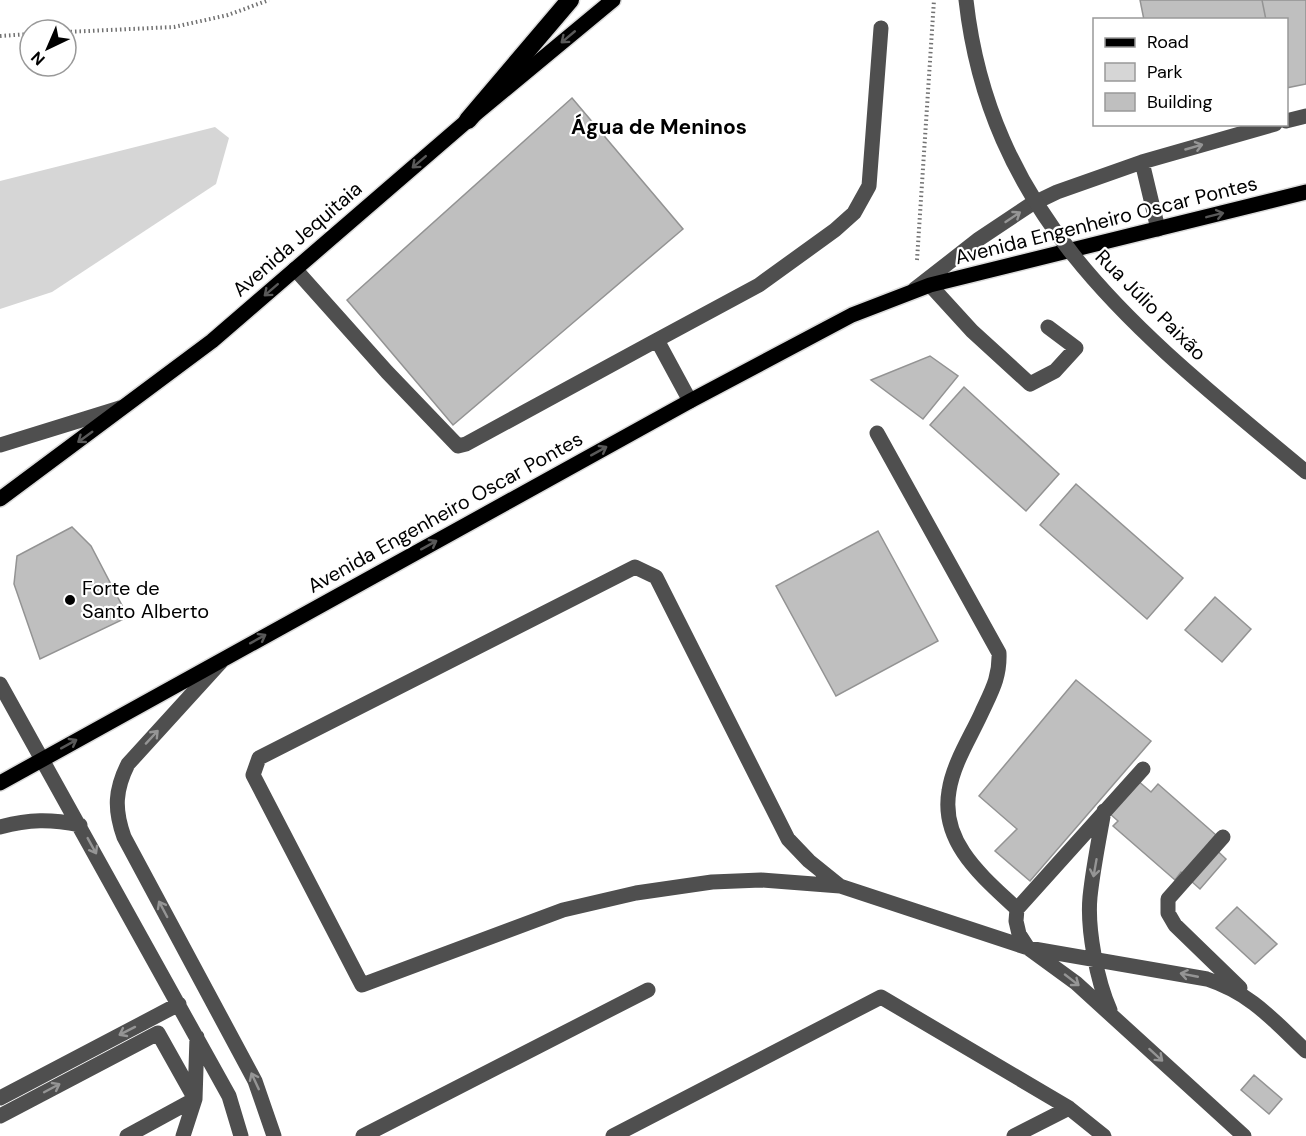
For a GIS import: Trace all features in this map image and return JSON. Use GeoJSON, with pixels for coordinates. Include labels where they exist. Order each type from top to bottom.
{"type":"FeatureCollection","features":[{"type":"Feature","properties":{"kind":"highway"},"geometry":{"type":"LineString","coordinates":[[468,120],[570,0]]}},
{"type":"Feature","properties":{"kind":"main road","name":"Avenida Jequitaia"},"geometry":{"type":"LineString","coordinates":[[0,499],[212,341],[468,120],[613,0]]}},
{"type":"Feature","properties":{"kind":"main road","name":"Avenida Engenheiro Oscar Pontes"},"geometry":{"type":"LineString","coordinates":[[0,783],[806,337],[923,287],[1306,192]]}},
{"type":"Feature","properties":{"kind":"street","name":"Rua Júlio Paixão"},"geometry":{"type":"LineString","coordinates":[[966,0],[969,28],[982,82],[998,127],[1017,173],[1049,225],[1082,268],[1161,350],[1306,472]]}},
{"type":"Feature","properties":{"kind":"street"},"geometry":{"type":"LineString","coordinates":[[295,269],[395,381],[458,446],[466,444],[759,285],[835,230],[854,213],[869,186],[881,28]]}},
{"type":"Feature","properties":{"kind":"street"},"geometry":{"type":"LineString","coordinates":[[1288,121],[1306,116]]}},
{"type":"Feature","properties":{"kind":"street","name":"Avenida Engenheiro Oscar Pontes"},"geometry":{"type":"LineString","coordinates":[[923,287],[979,239],[1030,205],[1066,188],[1142,162],[1268,126]]}},
{"type":"Feature","properties":{"kind":"street"},"geometry":{"type":"LineString","coordinates":[[1142,162],[1158,229]]}},
{"type":"Feature","properties":{"kind":"street"},"geometry":{"type":"LineString","coordinates":[[923,287],[1030,384],[1055,371],[1076,348],[1048,327]]}},
{"type":"Feature","properties":{"kind":"street"},"geometry":{"type":"LineString","coordinates":[[657,340],[690,401]]}},
{"type":"Feature","properties":{"kind":"street"},"geometry":{"type":"LineString","coordinates":[[0,445],[129,405]]}},
{"type":"Feature","properties":{"kind":"street"},"geometry":{"type":"LineString","coordinates":[[877,433],[999,653],[1000,673],[957,766],[949,790],[947,815],[958,845],[974,868],[1017,909]]}},
{"type":"Feature","properties":{"kind":"street"},"geometry":{"type":"LineString","coordinates":[[840,886],[788,839],[656,577],[635,567],[259,758],[253,775],[362,985],[563,910],[636,893],[712,882],[761,880],[840,886],[1028,948],[1207,979],[1229,986],[1251,999]]}},
{"type":"Feature","properties":{"kind":"street"},"geometry":{"type":"LineString","coordinates":[[227,656],[128,764],[120,781],[116,816],[124,837],[255,1081],[274,1136]]}},
{"type":"Feature","properties":{"kind":"street"},"geometry":{"type":"LineString","coordinates":[[0,684],[230,1096],[241,1136]]}},
{"type":"Feature","properties":{"kind":"street"},"geometry":{"type":"LineString","coordinates":[[1143,768],[1017,909],[1016,921],[1019,934],[1028,948],[1076,983],[1244,1136]]}},
{"type":"Feature","properties":{"kind":"street"},"geometry":{"type":"LineString","coordinates":[[1104,811],[1089,900],[1095,960],[1103,995],[1112,1016]]}},
{"type":"Feature","properties":{"kind":"street"},"geometry":{"type":"LineString","coordinates":[[0,827],[27,820],[49,818],[80,825]]}},
{"type":"Feature","properties":{"kind":"street"},"geometry":{"type":"LineString","coordinates":[[1223,837],[1168,899],[1168,913],[1175,925],[1306,1051]]}},
{"type":"Feature","properties":{"kind":"street"},"geometry":{"type":"LineString","coordinates":[[363,1136],[648,990]]}},
{"type":"Feature","properties":{"kind":"street"},"geometry":{"type":"LineString","coordinates":[[613,1136],[881,997],[1069,1108],[1104,1136]]}},
{"type":"Feature","properties":{"kind":"street"},"geometry":{"type":"LineString","coordinates":[[0,1098],[179,1004]]}},
{"type":"Feature","properties":{"kind":"street"},"geometry":{"type":"LineString","coordinates":[[0,1116],[158,1033],[195,1099]]}},
{"type":"Feature","properties":{"kind":"street"},"geometry":{"type":"LineString","coordinates":[[183,1136],[195,1099],[197,1037]]}},
{"type":"Feature","properties":{"kind":"street"},"geometry":{"type":"LineString","coordinates":[[127,1136],[195,1099]]}},
{"type":"Feature","properties":{"kind":"street"},"geometry":{"type":"LineString","coordinates":[[1014,1136],[1069,1108]]}},
{"type":"Feature","properties":{"kind":"path"},"geometry":{"type":"LineString","coordinates":[[78,32],[174,27],[228,15],[269,0]]}},
{"type":"Feature","properties":{"kind":"path"},"geometry":{"type":"LineString","coordinates":[[923,287],[934,0]]}},
{"type":"Feature","properties":{"kind":"path"},"geometry":{"type":"LineString","coordinates":[[0,36],[18,35]]}},
{"type":"Feature","properties":{"kind":"green space"},"geometry":{"type":"Polygon","coordinates":[[[215,127],[229,138],[216,184],[52,292],[0,309],[0,181],[215,127]]]}},
{"type":"Feature","properties":{"kind":"building"},"geometry":{"type":"Polygon","coordinates":[[[1140,0],[1262,0],[1266,18],[1144,18],[1140,0]]]}},
{"type":"Feature","properties":{"kind":"building"},"geometry":{"type":"Polygon","coordinates":[[[1262,0],[1306,0],[1306,84],[1288,88],[1288,18],[1266,18],[1262,0]]]}},
{"type":"Feature","properties":{"kind":"building"},"geometry":{"type":"Polygon","coordinates":[[[572,98],[683,229],[453,425],[347,300],[572,98]]]}},
{"type":"Feature","properties":{"kind":"building"},"geometry":{"type":"Polygon","coordinates":[[[930,356],[958,376],[923,419],[871,380],[930,356]]]}},
{"type":"Feature","properties":{"kind":"building"},"geometry":{"type":"Polygon","coordinates":[[[964,387],[1059,474],[1026,511],[930,425],[964,387]]]}},
{"type":"Feature","properties":{"kind":"building"},"geometry":{"type":"Polygon","coordinates":[[[1076,484],[1183,578],[1147,619],[1040,525],[1076,484]]]}},
{"type":"Feature","properties":{"kind":"building","name":"Forte de Santo Alberto"},"geometry":{"type":"Polygon","coordinates":[[[72,527],[91,546],[128,617],[40,659],[14,584],[17,556],[72,527]]]}},
{"type":"Feature","properties":{"kind":"building"},"geometry":{"type":"Polygon","coordinates":[[[878,531],[938,641],[836,696],[776,586],[878,531]]]}},
{"type":"Feature","properties":{"kind":"building"},"geometry":{"type":"Polygon","coordinates":[[[1215,597],[1251,629],[1222,662],[1185,630],[1215,597]]]}},
{"type":"Feature","properties":{"kind":"building"},"geometry":{"type":"Polygon","coordinates":[[[1076,680],[1151,741],[1030,881],[995,851],[1017,829],[979,796],[1076,680]]]}},
{"type":"Feature","properties":{"kind":"building"},"geometry":{"type":"Polygon","coordinates":[[[1137,780],[1151,792],[1158,784],[1216,835],[1209,843],[1226,859],[1200,889],[1181,872],[1175,880],[1113,826],[1118,821],[1109,813],[1137,780]]]}},
{"type":"Feature","properties":{"kind":"building"},"geometry":{"type":"Polygon","coordinates":[[[1237,907],[1277,944],[1255,964],[1216,928],[1237,907]]]}},
{"type":"Feature","properties":{"kind":"building"},"geometry":{"type":"Polygon","coordinates":[[[1254,1075],[1282,1099],[1269,1114],[1241,1090],[1254,1075]]]}},
{"type":"Feature","properties":{"kind":"place","name":"Forte de Santo Alberto"},"geometry":{"type":"Point","coordinates":[70,600]}},
{"type":"Feature","properties":{"kind":"district","name":"Água de Meninos"},"geometry":{"type":"Point","coordinates":[659,127]}}]}
